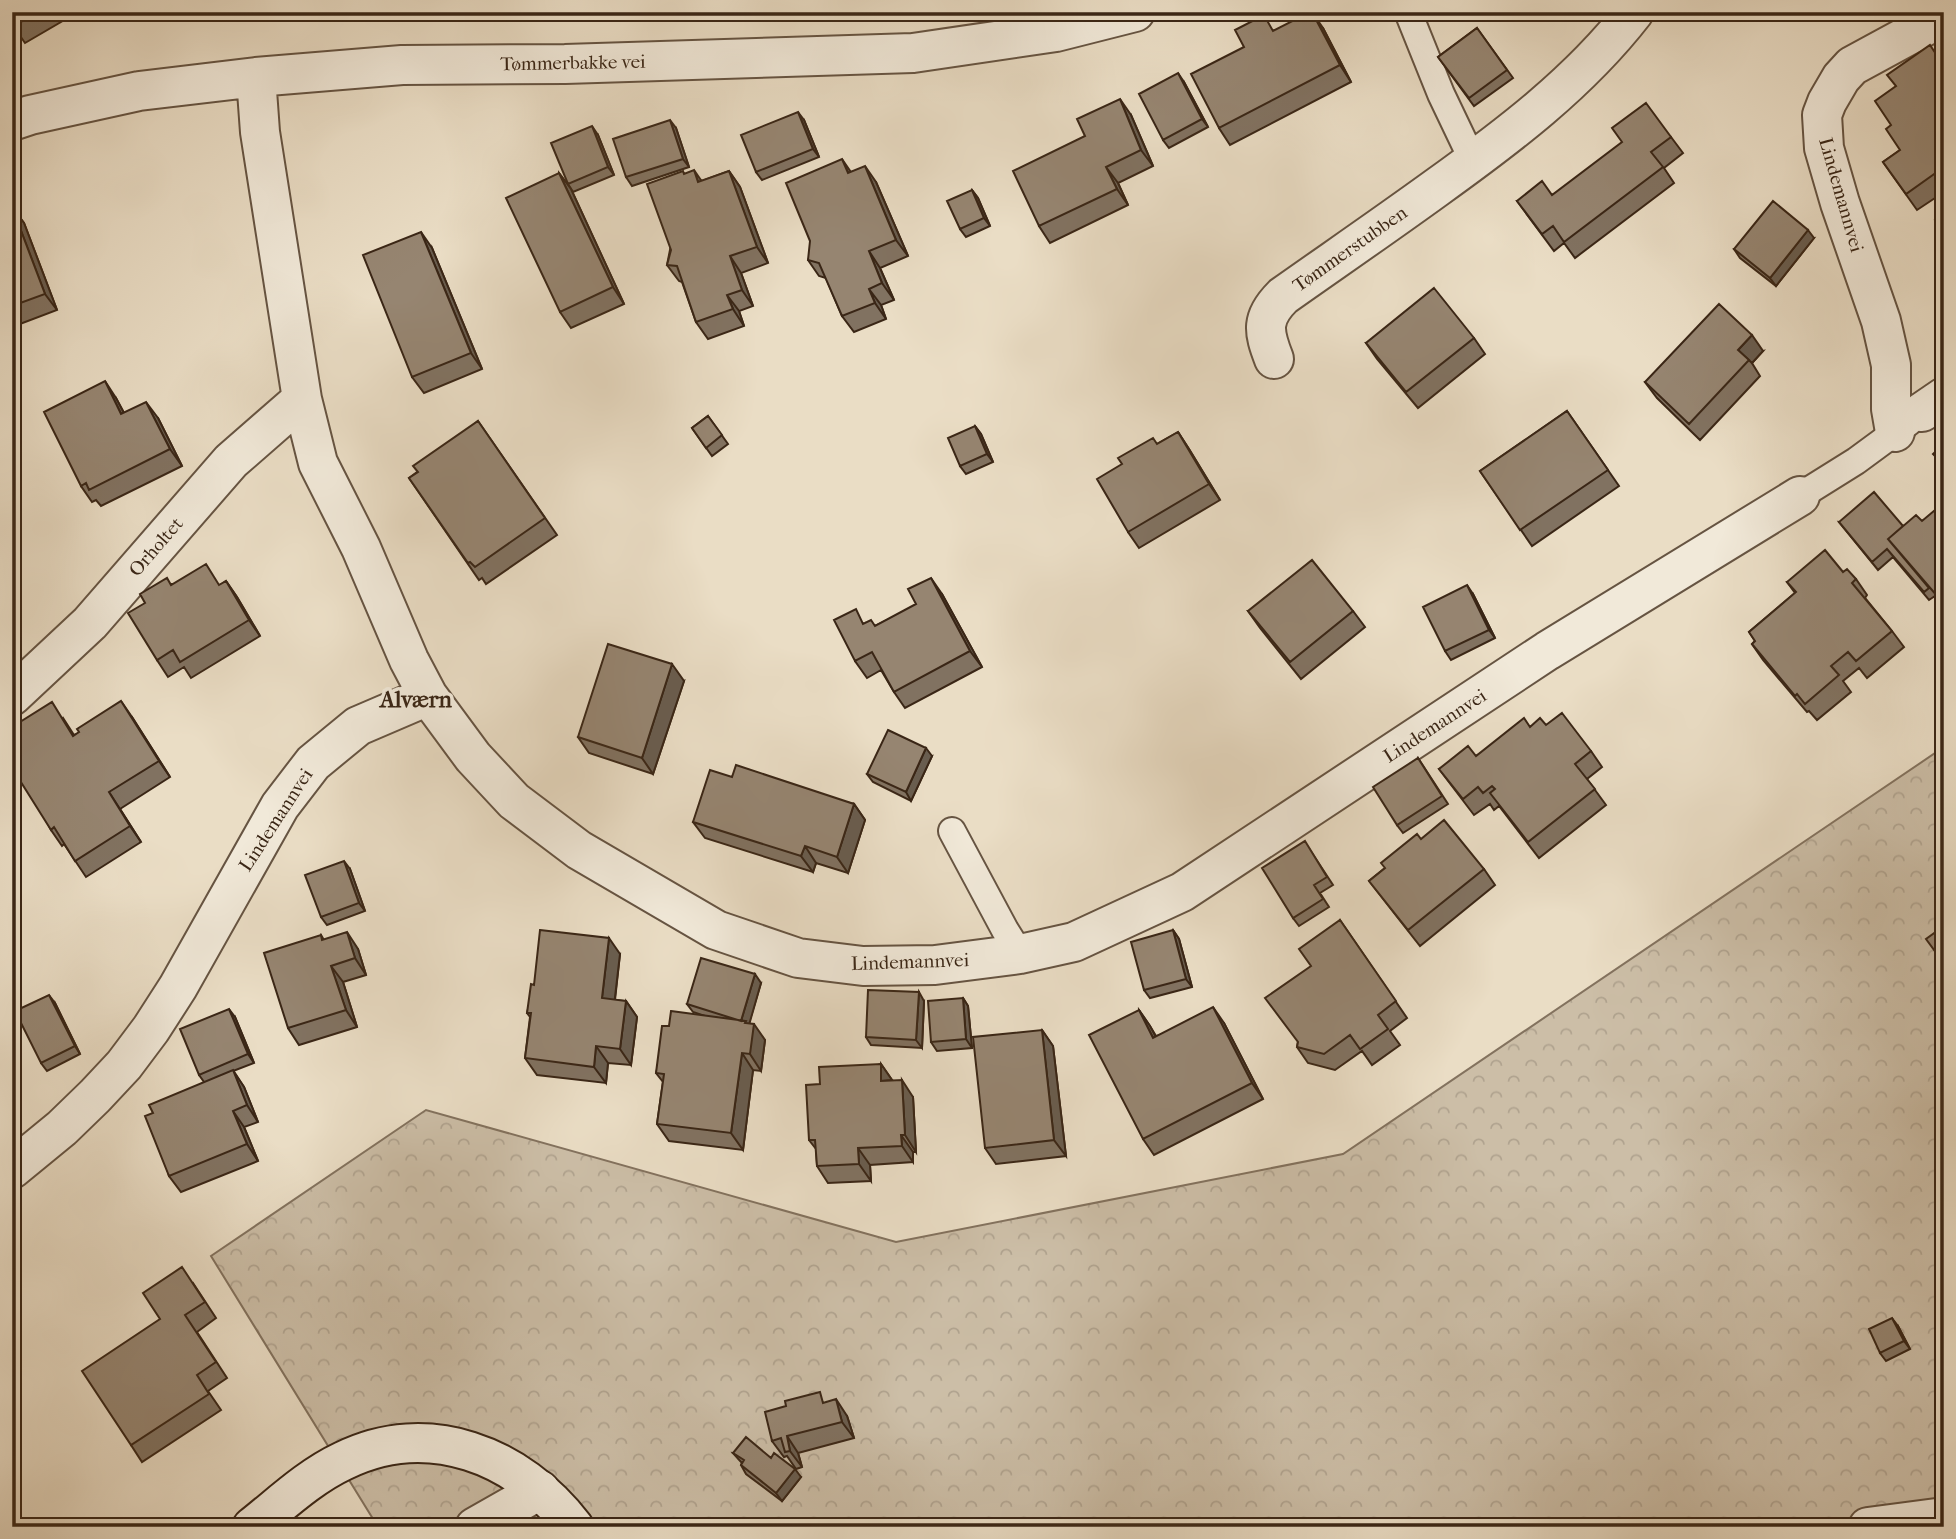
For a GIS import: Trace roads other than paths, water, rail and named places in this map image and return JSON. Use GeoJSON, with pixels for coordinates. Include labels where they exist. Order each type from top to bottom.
{"type":"FeatureCollection","features":[{"type":"Feature","properties":{"kind":"street","name":"Tømmerbakke vei"},"geometry":{"type":"LineString","coordinates":[[12,121],[30,114],[139,91],[256,77],[402,65],[565,64],[913,53],[1056,32],[1135,12]]}},
{"type":"Feature","properties":{"kind":"street","name":"Tømmerstubben"},"geometry":{"type":"LineString","coordinates":[[1274,359],[1268,342],[1266,319],[1277,302],[1516,130],[1620,30],[1634,12]]}},
{"type":"Feature","properties":{"kind":"street","name":"Lindemannvei"},"geometry":{"type":"LineString","coordinates":[[1920,414],[1891,409],[1889,354],[1881,321],[1824,148],[1822,115],[1840,78],[1852,66],[1944,16]]}},
{"type":"Feature","properties":{"kind":"street"},"geometry":{"type":"LineString","coordinates":[[256,77],[260,132],[302,399],[318,463],[361,548],[409,660],[428,696]]}},
{"type":"Feature","properties":{"kind":"street","name":"Orholtet"},"geometry":{"type":"LineString","coordinates":[[12,696],[90,623],[231,461],[302,399]]}},
{"type":"Feature","properties":{"kind":"street","name":"Lindemannvei"},"geometry":{"type":"LineString","coordinates":[[12,1169],[62,1128],[95,1096],[151,1030],[281,806],[313,763],[358,726],[428,696],[473,757],[514,801],[579,850],[716,930],[798,958],[863,967],[935,965],[1020,954],[1074,942],[1182,892],[1547,651],[1800,495]]}},
{"type":"Feature","properties":{"kind":"street"},"geometry":{"type":"LineString","coordinates":[[252,1527],[322,1472],[344,1460],[377,1449],[423,1442],[464,1447],[495,1460],[540,1490],[574,1527]]}},
{"type":"Feature","properties":{"kind":"street"},"geometry":{"type":"LineString","coordinates":[[475,1527],[540,1490]]}},
{"type":"Feature","properties":{"kind":"street"},"geometry":{"type":"LineString","coordinates":[[1868,1527],[1944,1517]]}},
{"type":"Feature","properties":{"kind":"lane"},"geometry":{"type":"LineString","coordinates":[[1408,12],[1441,94],[1473,161]]}},
{"type":"Feature","properties":{"kind":"lane","name":"Lindemannvei"},"geometry":{"type":"LineString","coordinates":[[1800,495],[1856,461],[1920,414]]}},
{"type":"Feature","properties":{"kind":"lane"},"geometry":{"type":"LineString","coordinates":[[952,831],[1020,954]]}},
{"type":"Feature","properties":{"kind":"district","name":"Alværn"},"geometry":{"type":"Point","coordinates":[416,699]}}]}
